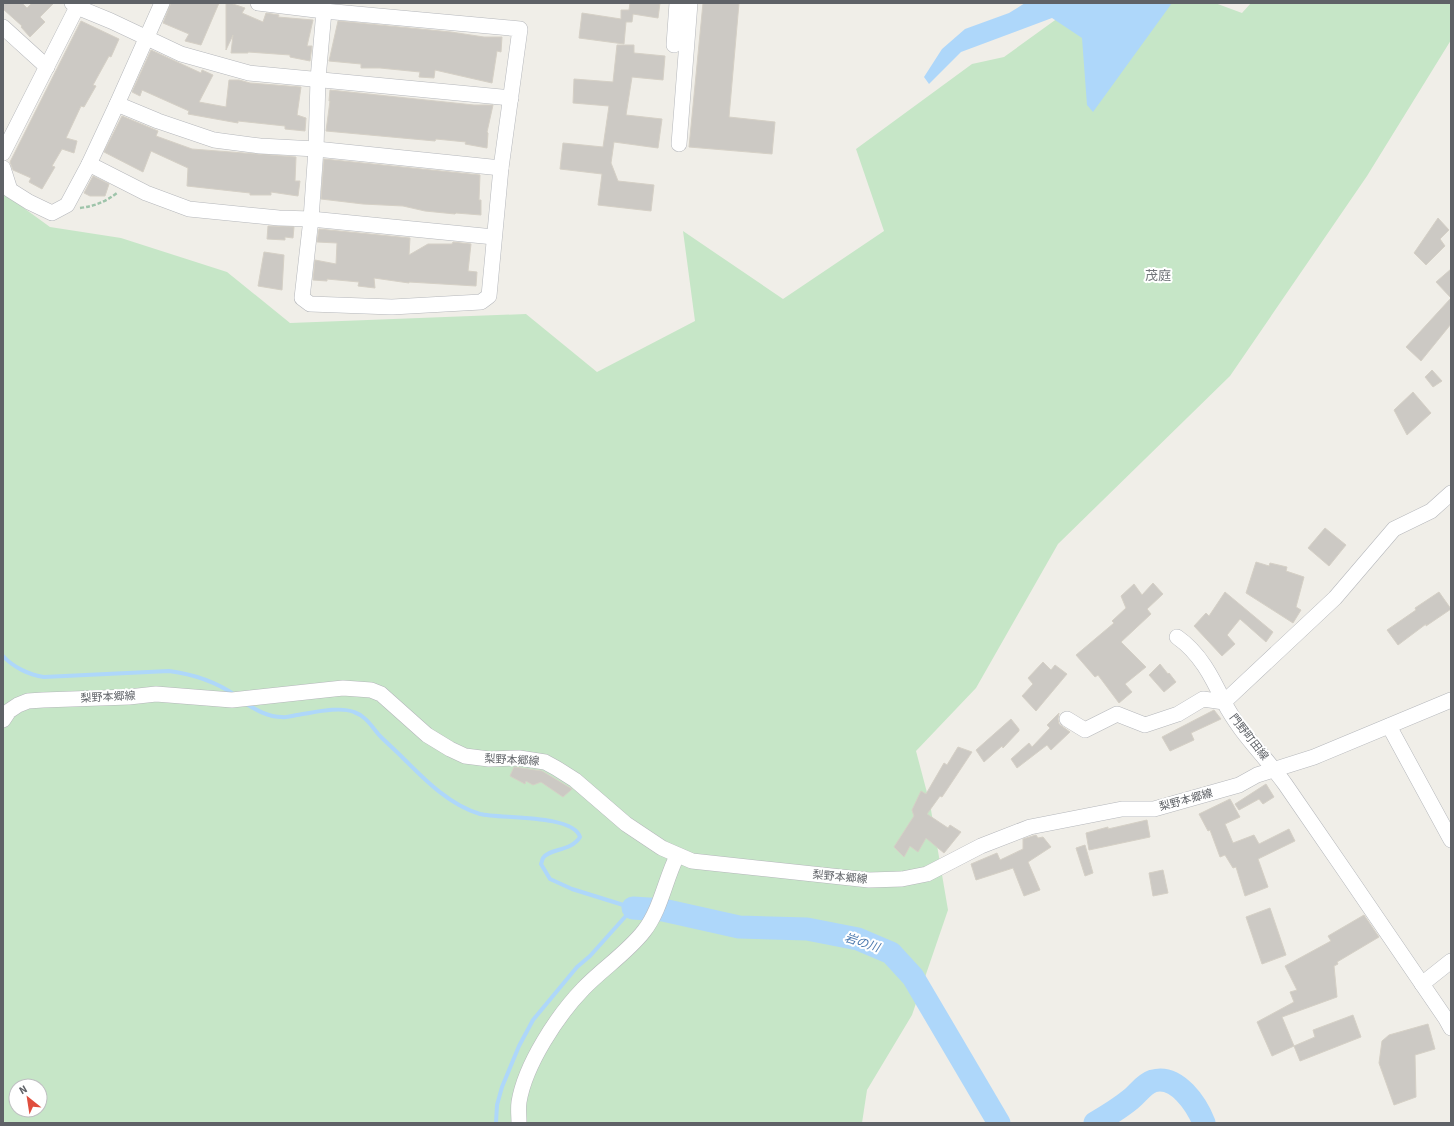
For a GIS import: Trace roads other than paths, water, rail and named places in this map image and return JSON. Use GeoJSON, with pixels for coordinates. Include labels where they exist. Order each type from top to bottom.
{"type":"FeatureCollection","features":[{"type":"Feature","properties":{"kind":"street"},"geometry":{"type":"LineString","coordinates":[[3,168],[10,190],[52,213],[67,205],[89,164],[162,3]]}},
{"type":"Feature","properties":{"kind":"street"},"geometry":{"type":"LineString","coordinates":[[258,3],[324,11],[391,10],[520,29],[501,168],[489,296],[482,302],[392,307],[310,304],[302,298],[311,220],[316,149],[318,79],[324,11]]}},
{"type":"Feature","properties":{"kind":"street"},"geometry":{"type":"LineString","coordinates":[[674,45],[677,3]]}},
{"type":"Feature","properties":{"kind":"street"},"geometry":{"type":"LineString","coordinates":[[679,144],[690,3]]}},
{"type":"Feature","properties":{"kind":"street"},"geometry":{"type":"LineString","coordinates":[[3,153],[47,67],[75,5],[181,54],[249,73],[510,98]]}},
{"type":"Feature","properties":{"kind":"street"},"geometry":{"type":"LineString","coordinates":[[3,27],[47,67]]}},
{"type":"Feature","properties":{"kind":"street"},"geometry":{"type":"LineString","coordinates":[[117,104],[158,121],[214,140],[260,146],[316,149],[501,168]]}},
{"type":"Feature","properties":{"kind":"street"},"geometry":{"type":"LineString","coordinates":[[89,164],[146,193],[189,209],[494,237]]}},
{"type":"Feature","properties":{"kind":"street","name":"門野町田線"},"geometry":{"type":"LineString","coordinates":[[1451,493],[1431,511],[1394,529],[1335,598],[1224,702],[1231,717],[1274,769],[1451,1028]]}},
{"type":"Feature","properties":{"kind":"street"},"geometry":{"type":"LineString","coordinates":[[1178,637],[1189,645],[1204,663],[1224,702]]}},
{"type":"Feature","properties":{"kind":"street","name":"梨野本郷線"},"geometry":{"type":"LineString","coordinates":[[3,720],[9,711],[28,701],[129,697],[156,694],[232,700],[343,688],[371,690],[381,694],[427,735],[450,750],[465,756],[489,759],[519,758],[545,762],[575,780],[626,824],[662,848],[692,862],[869,880],[902,878],[927,874],[981,846],[1030,827],[1122,809],[1154,809],[1239,785],[1257,775],[1314,757],[1451,700]]}},
{"type":"Feature","properties":{"kind":"street"},"geometry":{"type":"LineString","coordinates":[[1067,719],[1084,730],[1117,714],[1145,725],[1178,714],[1203,699],[1224,702]]}},
{"type":"Feature","properties":{"kind":"street"},"geometry":{"type":"LineString","coordinates":[[1389,726],[1451,840]]}},
{"type":"Feature","properties":{"kind":"street"},"geometry":{"type":"LineString","coordinates":[[519,1123],[519,1103],[523,1087],[535,1059],[560,1016],[583,989],[630,946],[644,930],[652,919],[661,900],[677,856]]}},
{"type":"Feature","properties":{"kind":"street"},"geometry":{"type":"LineString","coordinates":[[1422,984],[1451,961]]}},
{"type":"Feature","properties":{"kind":"water"},"geometry":{"type":"Polygon","coordinates":[[[1025,3],[1172,3],[1093,112],[1087,105],[1082,38],[1052,18],[961,52],[929,84],[924,77],[942,49],[965,29],[1009,13],[1025,3]]]}},
{"type":"Feature","properties":{"kind":"waterway"},"geometry":{"type":"LineString","coordinates":[[3,656],[22,670],[44,677],[169,671],[204,679],[228,690],[235,695]]}},
{"type":"Feature","properties":{"kind":"waterway"},"geometry":{"type":"LineString","coordinates":[[245,703],[262,713],[277,717],[287,717],[333,710],[348,710],[358,714],[365,719],[380,736],[428,782],[447,798],[469,810],[480,814],[551,821],[564,824],[575,830],[580,837],[576,842],[566,848],[550,853],[543,858],[541,864],[550,879],[572,889],[633,908],[590,956],[577,967],[533,1020],[519,1046],[502,1087],[497,1105],[496,1123]]}},
{"type":"Feature","properties":{"kind":"waterway","name":"岩の川"},"geometry":{"type":"LineString","coordinates":[[633,908],[663,910],[739,927],[807,929],[858,939],[891,953],[913,977],[999,1123]]}},
{"type":"Feature","properties":{"kind":"waterway","name":"岩の川"},"geometry":{"type":"LineString","coordinates":[[1095,1123],[1127,1102],[1147,1084],[1153,1081],[1162,1080],[1178,1086],[1185,1093],[1191,1100],[1204,1123]]}},
{"type":"Feature","properties":{"kind":"district","name":"茂庭"},"geometry":{"type":"Point","coordinates":[1158,276]}}]}
